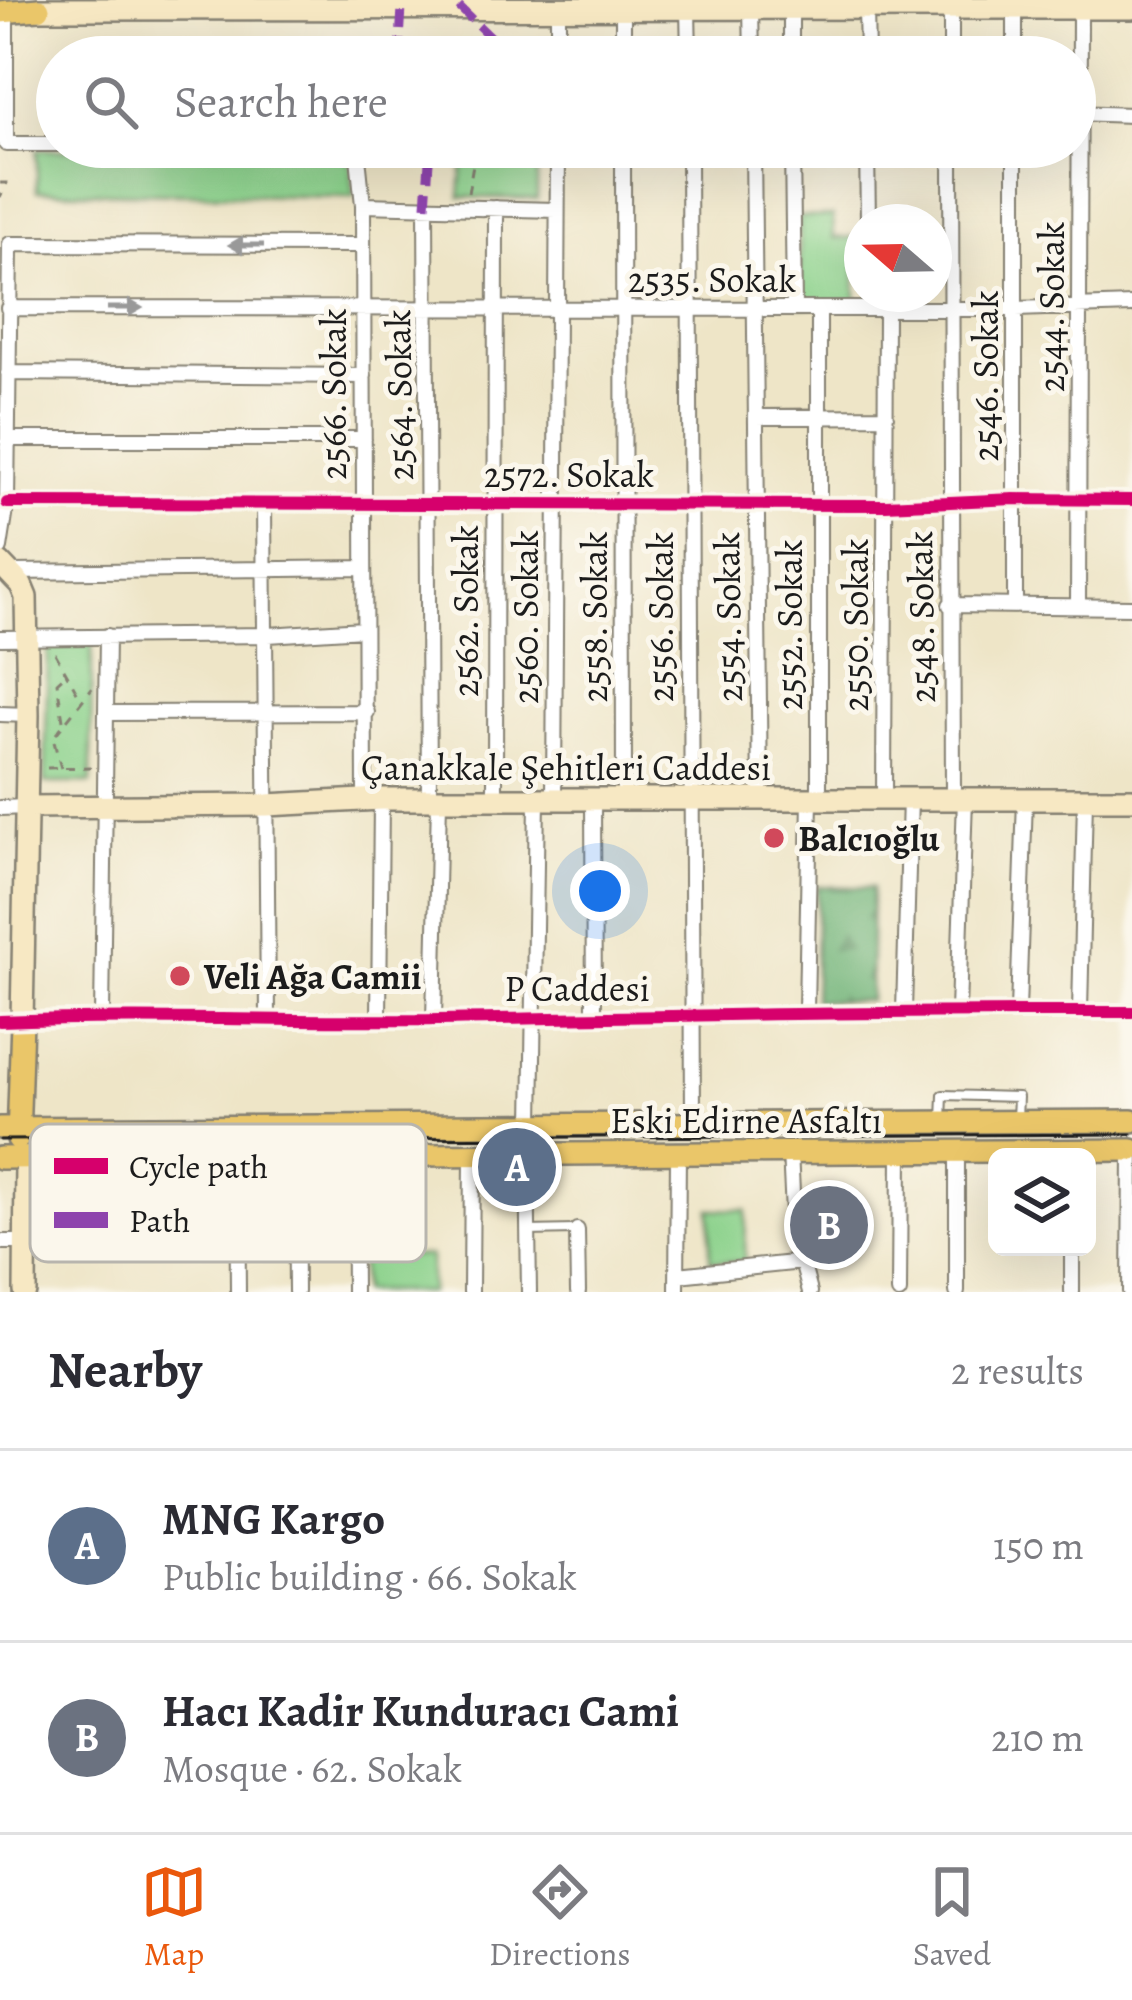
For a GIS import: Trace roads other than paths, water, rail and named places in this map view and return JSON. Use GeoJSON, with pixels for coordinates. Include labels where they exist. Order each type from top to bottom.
{"type":"FeatureCollection","features":[{"type":"Feature","properties":{"kind":"main road"},"geometry":{"type":"LineString","coordinates":[[34,10],[241,4],[528,4],[558,8],[598,4],[623,8],[658,4],[688,8],[1118,5]]}},
{"type":"Feature","properties":{"kind":"main road"},"geometry":{"type":"LineString","coordinates":[[6,567],[26,597],[36,637],[11,1021],[14,1158],[27,1242],[26,1292]]}},
{"type":"Feature","properties":{"kind":"main road","name":"Çanakkale Şehitleri Caddesi"},"geometry":{"type":"LineString","coordinates":[[27,807],[434,799],[1132,799]]}},
{"type":"Feature","properties":{"kind":"main road","name":"Eski Edirne Asfaltı"},"geometry":{"type":"LineString","coordinates":[[403,1124],[1132,1120]]}},
{"type":"Feature","properties":{"kind":"main road","name":"Eski Edirne Asfaltı"},"geometry":{"type":"LineString","coordinates":[[1096,1152],[1131,1150]]}},
{"type":"Feature","properties":{"kind":"main road","name":"Eski Edirne Asfaltı"},"geometry":{"type":"LineString","coordinates":[[426,1154],[988,1153]]}},
{"type":"Feature","properties":{"kind":"street"},"geometry":{"type":"LineString","coordinates":[[744,5],[749,36]]}},
{"type":"Feature","properties":{"kind":"street"},"geometry":{"type":"LineString","coordinates":[[558,8],[558,36]]}},
{"type":"Feature","properties":{"kind":"street"},"geometry":{"type":"LineString","coordinates":[[623,8],[623,36]]}},
{"type":"Feature","properties":{"kind":"street"},"geometry":{"type":"LineString","coordinates":[[688,8],[688,36]]}},
{"type":"Feature","properties":{"kind":"street"},"geometry":{"type":"LineString","coordinates":[[791,8],[791,36]]}},
{"type":"Feature","properties":{"kind":"street"},"geometry":{"type":"LineString","coordinates":[[866,8],[867,36]]}},
{"type":"Feature","properties":{"kind":"street"},"geometry":{"type":"LineString","coordinates":[[951,8],[951,36]]}},
{"type":"Feature","properties":{"kind":"street"},"geometry":{"type":"LineString","coordinates":[[1015,8],[1015,36]]}},
{"type":"Feature","properties":{"kind":"street","name":"2544. Sokak"},"geometry":{"type":"LineString","coordinates":[[1079,36],[1080,8]]}},
{"type":"Feature","properties":{"kind":"street"},"geometry":{"type":"LineString","coordinates":[[34,10],[2,46],[6,144],[36,144]]}},
{"type":"Feature","properties":{"kind":"street"},"geometry":{"type":"LineString","coordinates":[[1096,114],[1132,115]]}},
{"type":"Feature","properties":{"kind":"street","name":"2566. Sokak"},"geometry":{"type":"LineString","coordinates":[[360,168],[364,205],[363,628],[380,1019]]}},
{"type":"Feature","properties":{"kind":"street","name":"2560. Sokak"},"geometry":{"type":"LineString","coordinates":[[532,1123],[556,504],[558,168]]}},
{"type":"Feature","properties":{"kind":"street","name":"2558. Sokak"},"geometry":{"type":"LineString","coordinates":[[623,168],[624,799]]}},
{"type":"Feature","properties":{"kind":"street","name":"2556. Sokak"},"geometry":{"type":"LineString","coordinates":[[689,168],[693,1122]]}},
{"type":"Feature","properties":{"kind":"street","name":"2554. Sokak"},"geometry":{"type":"LineString","coordinates":[[753,168],[760,798]]}},
{"type":"Feature","properties":{"kind":"street"},"geometry":{"type":"LineString","coordinates":[[792,168],[794,309]]}},
{"type":"Feature","properties":{"kind":"street"},"geometry":{"type":"LineString","coordinates":[[867,168],[868,204]]}},
{"type":"Feature","properties":{"kind":"street","name":"2548. Sokak"},"geometry":{"type":"LineString","coordinates":[[951,168],[951,204]]}},
{"type":"Feature","properties":{"kind":"street","name":"2546. Sokak"},"geometry":{"type":"LineString","coordinates":[[1015,168],[1015,606]]}},
{"type":"Feature","properties":{"kind":"street","name":"2544. Sokak"},"geometry":{"type":"LineString","coordinates":[[1078,606],[1079,168]]}},
{"type":"Feature","properties":{"kind":"street"},"geometry":{"type":"LineString","coordinates":[[364,205],[557,211]]}},
{"type":"Feature","properties":{"kind":"street","name":"2564. Sokak"},"geometry":{"type":"LineString","coordinates":[[426,206],[434,1020]]}},
{"type":"Feature","properties":{"kind":"street","name":"2562. Sokak"},"geometry":{"type":"LineString","coordinates":[[495,799],[496,208]]}},
{"type":"Feature","properties":{"kind":"street"},"geometry":{"type":"LineString","coordinates":[[0,548],[7,503],[10,244],[362,245]]}},
{"type":"Feature","properties":{"kind":"street","name":"2535. Sokak"},"geometry":{"type":"LineString","coordinates":[[8,308],[819,309],[844,305]]}},
{"type":"Feature","properties":{"kind":"street","name":"2535. Sokak"},"geometry":{"type":"LineString","coordinates":[[952,309],[1132,305]]}},
{"type":"Feature","properties":{"kind":"street","name":"2552. Sokak"},"geometry":{"type":"LineString","coordinates":[[806,1011],[815,798],[819,309]]}},
{"type":"Feature","properties":{"kind":"street","name":"2550. Sokak"},"geometry":{"type":"LineString","coordinates":[[884,798],[886,312]]}},
{"type":"Feature","properties":{"kind":"street","name":"2548. Sokak"},"geometry":{"type":"LineString","coordinates":[[952,312],[950,605],[959,798],[958,1011]]}},
{"type":"Feature","properties":{"kind":"street"},"geometry":{"type":"LineString","coordinates":[[8,373],[364,376]]}},
{"type":"Feature","properties":{"kind":"street"},"geometry":{"type":"LineString","coordinates":[[755,417],[886,416]]}},
{"type":"Feature","properties":{"kind":"street"},"geometry":{"type":"LineString","coordinates":[[8,439],[364,439]]}},
{"type":"Feature","properties":{"kind":"street","name":"2572. Sokak"},"geometry":{"type":"LineString","coordinates":[[7,503],[886,505],[1132,500]]}},
{"type":"Feature","properties":{"kind":"street"},"geometry":{"type":"LineString","coordinates":[[264,504],[268,1018]]}},
{"type":"Feature","properties":{"kind":"street"},"geometry":{"type":"LineString","coordinates":[[6,567],[363,568]]}},
{"type":"Feature","properties":{"kind":"street"},"geometry":{"type":"LineString","coordinates":[[950,605],[1132,607]]}},
{"type":"Feature","properties":{"kind":"street"},"geometry":{"type":"LineString","coordinates":[[0,638],[363,628]]}},
{"type":"Feature","properties":{"kind":"street"},"geometry":{"type":"LineString","coordinates":[[102,1018],[107,636]]}},
{"type":"Feature","properties":{"kind":"street"},"geometry":{"type":"LineString","coordinates":[[106,713],[367,712]]}},
{"type":"Feature","properties":{"kind":"street"},"geometry":{"type":"LineString","coordinates":[[0,714],[28,715]]}},
{"type":"Feature","properties":{"kind":"street"},"geometry":{"type":"LineString","coordinates":[[904,1011],[910,798]]}},
{"type":"Feature","properties":{"kind":"street"},"geometry":{"type":"LineString","coordinates":[[593,799],[594,1017]]}},
{"type":"Feature","properties":{"kind":"street"},"geometry":{"type":"LineString","coordinates":[[1018,1011],[1025,799]]}},
{"type":"Feature","properties":{"kind":"street"},"geometry":{"type":"LineString","coordinates":[[1080,1011],[1085,799]]}},
{"type":"Feature","properties":{"kind":"street","name":"Çanakkale Şehitleri Caddesi"},"geometry":{"type":"LineString","coordinates":[[0,808],[27,807]]}},
{"type":"Feature","properties":{"kind":"street","name":"P Caddesi"},"geometry":{"type":"LineString","coordinates":[[11,1021],[692,1017],[806,1011],[1132,1012]]}},
{"type":"Feature","properties":{"kind":"street"},"geometry":{"type":"LineString","coordinates":[[1130,1292],[1131,1150]]}},
{"type":"Feature","properties":{"kind":"street"},"geometry":{"type":"LineString","coordinates":[[790,1151],[802,1262],[810,1292]]}},
{"type":"Feature","properties":{"kind":"street"},"geometry":{"type":"LineString","coordinates":[[899,1152],[899,1292]]}},
{"type":"Feature","properties":{"kind":"street"},"geometry":{"type":"LineString","coordinates":[[957,1152],[957,1292]]}},
{"type":"Feature","properties":{"kind":"street"},"geometry":{"type":"LineString","coordinates":[[677,1292],[678,1153]]}},
{"type":"Feature","properties":{"kind":"street"},"geometry":{"type":"LineString","coordinates":[[471,1292],[472,1154]]}},
{"type":"Feature","properties":{"kind":"street"},"geometry":{"type":"LineString","coordinates":[[527,1154],[529,1292]]}},
{"type":"Feature","properties":{"kind":"street"},"geometry":{"type":"LineString","coordinates":[[577,1230],[578,1292]]}},
{"type":"Feature","properties":{"kind":"street"},"geometry":{"type":"LineString","coordinates":[[0,1242],[27,1242]]}},
{"type":"Feature","properties":{"kind":"street"},"geometry":{"type":"LineString","coordinates":[[1072,1256],[1072,1292]]}},
{"type":"Feature","properties":{"kind":"street"},"geometry":{"type":"LineString","coordinates":[[238,1262],[238,1292]]}},
{"type":"Feature","properties":{"kind":"street"},"geometry":{"type":"LineString","coordinates":[[354,1262],[354,1292]]}},
{"type":"Feature","properties":{"kind":"street"},"geometry":{"type":"LineString","coordinates":[[678,1274],[802,1262]]}},
{"type":"Feature","properties":{"kind":"lane"},"geometry":{"type":"LineString","coordinates":[[528,1231],[577,1230]]}},
{"type":"Feature","properties":{"kind":"tram line"},"geometry":{"type":"LineString","coordinates":[[426,1138],[1132,1134]]}},
{"type":"Feature","properties":{"kind":"tram line"},"geometry":{"type":"LineString","coordinates":[[0,1140],[30,1140]]}},
{"type":"Feature","properties":{"kind":"place","name":"Balcıoğlu"},"geometry":{"type":"Point","coordinates":[774,838]}},
{"type":"Feature","properties":{"kind":"place","name":"Veli Ağa Camii"},"geometry":{"type":"Point","coordinates":[180,976]}},
{"type":"Feature","properties":{"kind":"place","name":"MNG Kargo"},"geometry":{"type":"Point","coordinates":[517,1167]}},
{"type":"Feature","properties":{"kind":"place","name":"Hacı Kadir Kunduracı Cami"},"geometry":{"type":"Point","coordinates":[829,1225]}}]}
